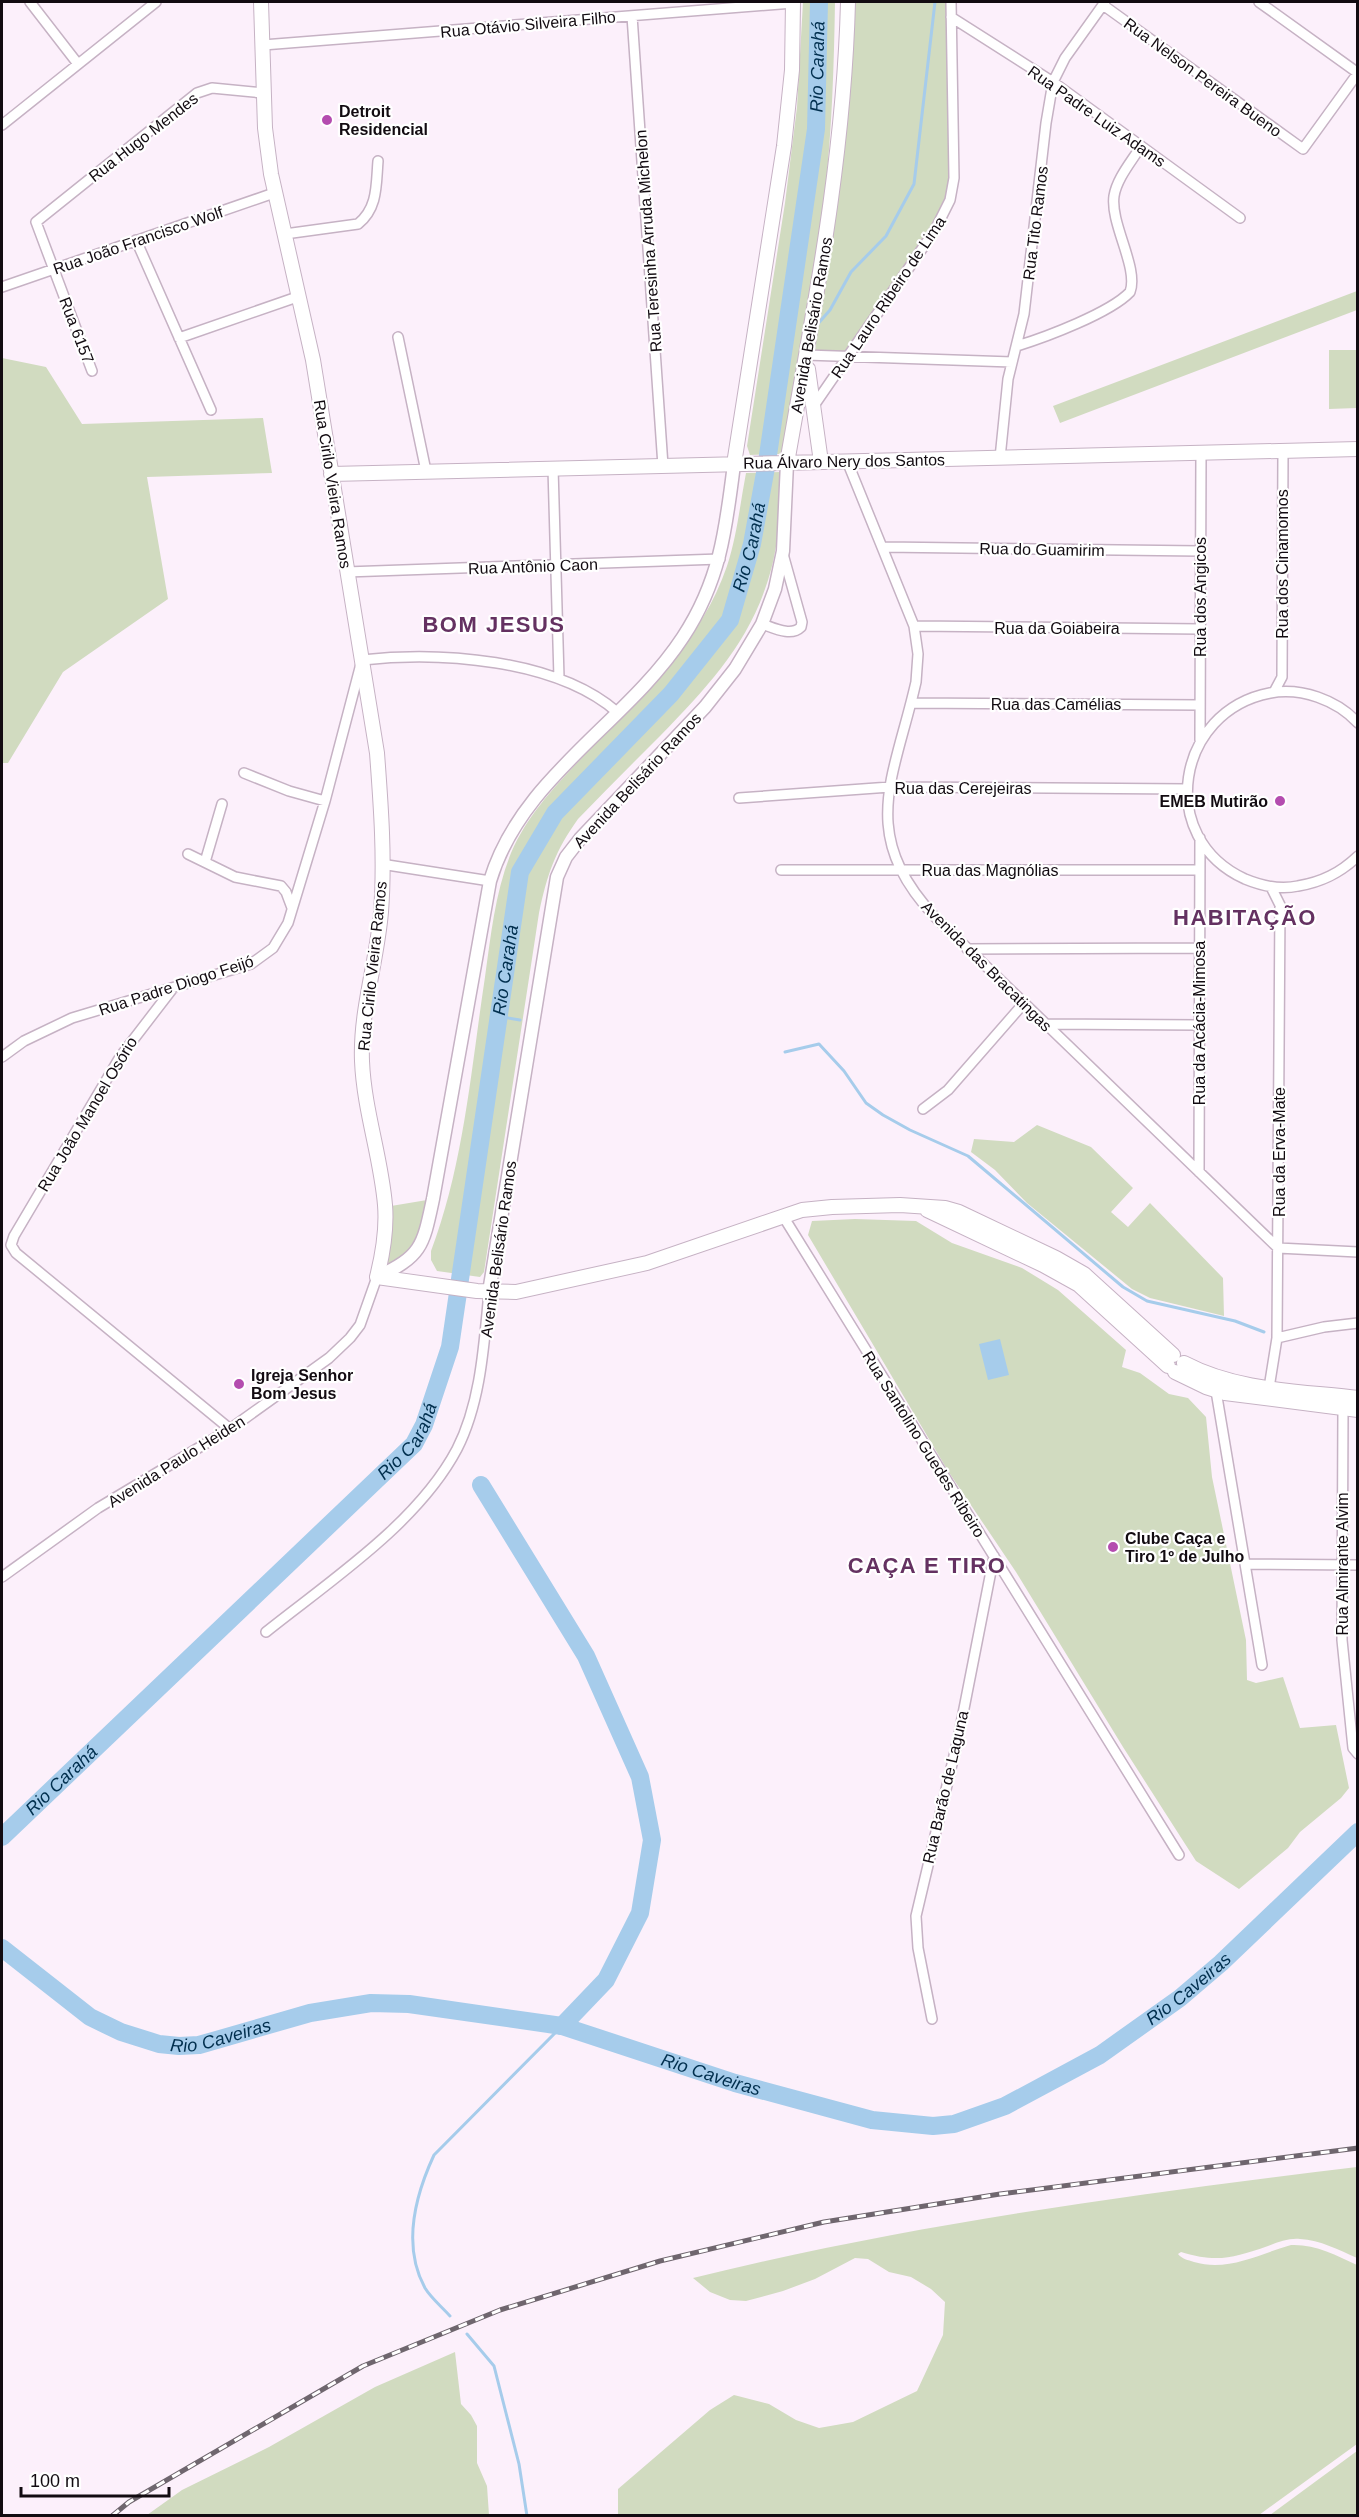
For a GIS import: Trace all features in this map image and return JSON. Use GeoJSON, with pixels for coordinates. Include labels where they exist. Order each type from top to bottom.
{"type":"FeatureCollection","features":[{"type":"Feature","properties":{"kind":"main road","name":"Rua Cirilo Vieira Ramos"},"geometry":{"type":"LineString","coordinates":[[261,2],[267,149],[274,193],[300,296],[313,360],[377,753],[381,864],[379,935],[365,1021],[362,1059],[385,1207],[384,1249],[377,1277]]}},
{"type":"Feature","properties":{"kind":"main road"},"geometry":{"type":"LineString","coordinates":[[734,464],[784,146],[792,69],[793,2]]}},
{"type":"Feature","properties":{"kind":"main road","name":"Avenida Belisário Ramos"},"geometry":{"type":"LineString","coordinates":[[784,463],[806,355],[837,166],[846,68],[848,2]]}},
{"type":"Feature","properties":{"kind":"main road"},"geometry":{"type":"LineString","coordinates":[[806,355],[821,462]]}},
{"type":"Feature","properties":{"kind":"main road","name":"Rua Álvaro Nery dos Santos"},"geometry":{"type":"LineString","coordinates":[[331,474],[1358,449]]}},
{"type":"Feature","properties":{"kind":"main road"},"geometry":{"type":"LineString","coordinates":[[377,1277],[483,1291],[526,1291],[618,1271],[675,1254],[802,1210],[832,1207],[917,1206],[1043,1265],[1079,1285],[1175,1364],[1216,1391],[1358,1398]]}},
{"type":"Feature","properties":{"kind":"main road"},"geometry":{"type":"LineString","coordinates":[[1175,1364],[1268,1393],[1350,1409]]}},
{"type":"Feature","properties":{"kind":"street"},"geometry":{"type":"LineString","coordinates":[[30,2],[78,64]]}},
{"type":"Feature","properties":{"kind":"street"},"geometry":{"type":"LineString","coordinates":[[2,125],[156,2]]}},
{"type":"Feature","properties":{"kind":"street","name":"Rua Otávio Silveira Filho"},"geometry":{"type":"LineString","coordinates":[[262,45],[793,2]]}},
{"type":"Feature","properties":{"kind":"street","name":"Rua Lauro Ribeiro de Lima"},"geometry":{"type":"LineString","coordinates":[[813,407],[935,230],[950,200],[955,158],[951,2]]}},
{"type":"Feature","properties":{"kind":"street"},"geometry":{"type":"LineString","coordinates":[[1259,2],[1358,73]]}},
{"type":"Feature","properties":{"kind":"street","name":"Rua Nelson Pereira Bueno"},"geometry":{"type":"LineString","coordinates":[[1104,3],[1303,149],[1358,73]]}},
{"type":"Feature","properties":{"kind":"street","name":"Rua Tito Ramos"},"geometry":{"type":"LineString","coordinates":[[1000,458],[1006,393],[1024,314],[1046,123],[1053,82],[1065,58],[1104,3]]}},
{"type":"Feature","properties":{"kind":"street","name":"Rua Teresinha Arruda Michelon"},"geometry":{"type":"LineString","coordinates":[[632,16],[663,466]]}},
{"type":"Feature","properties":{"kind":"street","name":"Rua Padre Luiz Adams"},"geometry":{"type":"LineString","coordinates":[[951,17],[1053,82],[1240,218]]}},
{"type":"Feature","properties":{"kind":"street","name":"Rua Hugo Mendes"},"geometry":{"type":"LineString","coordinates":[[36,222],[197,93],[212,88],[263,93]]}},
{"type":"Feature","properties":{"kind":"street"},"geometry":{"type":"LineString","coordinates":[[1017,346],[1064,329],[1120,300],[1130,292],[1131,278],[1115,212],[1114,195],[1141,146]]}},
{"type":"Feature","properties":{"kind":"street"},"geometry":{"type":"LineString","coordinates":[[285,234],[357,225],[367,217],[373,206],[378,161]]}},
{"type":"Feature","properties":{"kind":"street","name":"Rua João Francisco Wolf"},"geometry":{"type":"LineString","coordinates":[[2,287],[274,193]]}},
{"type":"Feature","properties":{"kind":"street","name":"Rua 6157"},"geometry":{"type":"LineString","coordinates":[[36,222],[92,371]]}},
{"type":"Feature","properties":{"kind":"street"},"geometry":{"type":"LineString","coordinates":[[136,240],[211,410]]}},
{"type":"Feature","properties":{"kind":"street"},"geometry":{"type":"LineString","coordinates":[[179,338],[300,296]]}},
{"type":"Feature","properties":{"kind":"street"},"geometry":{"type":"LineString","coordinates":[[398,337],[426,471]]}},
{"type":"Feature","properties":{"kind":"street"},"geometry":{"type":"LineString","coordinates":[[806,355],[1012,362]]}},
{"type":"Feature","properties":{"kind":"street","name":"Rua dos Cinamomos"},"geometry":{"type":"LineString","coordinates":[[1274,692],[1282,677],[1283,451]]}},
{"type":"Feature","properties":{"kind":"street","name":"Rua dos Angicos"},"geometry":{"type":"LineString","coordinates":[[1200,740],[1201,453]]}},
{"type":"Feature","properties":{"kind":"street","name":"Avenida das Bracatingas"},"geometry":{"type":"LineString","coordinates":[[847,461],[884,547],[914,626],[918,666],[890,787],[888,828],[900,870],[922,903],[967,949],[1278,1248]]}},
{"type":"Feature","properties":{"kind":"street","name":"Avenida Belisário Ramos"},"geometry":{"type":"LineString","coordinates":[[266,1632],[394,1527],[429,1491],[458,1447],[475,1393],[484,1345],[483,1291],[557,878],[566,857],[580,839],[722,686],[762,624],[775,589],[783,551],[784,463]]}},
{"type":"Feature","properties":{"kind":"street"},"geometry":{"type":"LineString","coordinates":[[377,1277],[412,1257],[424,1235],[433,1199],[490,881],[506,839],[518,819],[536,797],[657,671],[683,638],[705,600],[720,560],[734,464]]}},
{"type":"Feature","properties":{"kind":"street"},"geometry":{"type":"LineString","coordinates":[[553,468],[559,678]]}},
{"type":"Feature","properties":{"kind":"street","name":"Rua do Guamirim"},"geometry":{"type":"LineString","coordinates":[[884,547],[1200,551]]}},
{"type":"Feature","properties":{"kind":"street"},"geometry":{"type":"LineString","coordinates":[[762,624],[788,632],[794,632],[801,627],[802,622],[783,551]]}},
{"type":"Feature","properties":{"kind":"street","name":"Rua Antônio Caon"},"geometry":{"type":"LineString","coordinates":[[346,572],[720,560]]}},
{"type":"Feature","properties":{"kind":"street","name":"Rua da Goiabeira"},"geometry":{"type":"LineString","coordinates":[[914,626],[1200,629]]}},
{"type":"Feature","properties":{"kind":"street"},"geometry":{"type":"LineString","coordinates":[[362,660],[424,656],[503,665],[559,678],[586,689],[617,712]]}},
{"type":"Feature","properties":{"kind":"street","name":"Rua Padre Diogo Feijó"},"geometry":{"type":"LineString","coordinates":[[2,1057],[24,1041],[72,1018],[251,963],[264,956],[282,935],[292,908],[325,801],[362,660]]}},
{"type":"Feature","properties":{"kind":"street"},"geometry":{"type":"LineString","coordinates":[[1282,677],[1291,692]]}},
{"type":"Feature","properties":{"kind":"street"},"geometry":{"type":"LineString","coordinates":[[1358,723],[1341,708],[1325,700],[1291,692],[1274,692],[1256,696],[1232,708],[1211,726],[1200,740],[1190,764],[1187,789],[1188,806],[1200,838],[1210,853],[1230,870],[1253,882],[1271,887],[1290,888],[1319,882],[1345,868],[1358,855]]}},
{"type":"Feature","properties":{"kind":"street","name":"Rua das Camélias"},"geometry":{"type":"LineString","coordinates":[[911,703],[1200,705]]}},
{"type":"Feature","properties":{"kind":"street"},"geometry":{"type":"LineString","coordinates":[[244,773],[289,791],[325,801]]}},
{"type":"Feature","properties":{"kind":"street","name":"Rua das Cerejeiras"},"geometry":{"type":"LineString","coordinates":[[739,798],[890,787],[1187,789]]}},
{"type":"Feature","properties":{"kind":"street"},"geometry":{"type":"LineString","coordinates":[[205,862],[222,804]]}},
{"type":"Feature","properties":{"kind":"street","name":"Rua da Acácia-Mimosa"},"geometry":{"type":"LineString","coordinates":[[1199,1172],[1200,838]]}},
{"type":"Feature","properties":{"kind":"street"},"geometry":{"type":"LineString","coordinates":[[188,854],[236,877],[281,886],[292,908]]}},
{"type":"Feature","properties":{"kind":"street"},"geometry":{"type":"LineString","coordinates":[[381,864],[490,881]]}},
{"type":"Feature","properties":{"kind":"street","name":"Rua das Magnólias"},"geometry":{"type":"LineString","coordinates":[[781,870],[1200,870]]}},
{"type":"Feature","properties":{"kind":"street","name":"Rua da Erva-Mate"},"geometry":{"type":"LineString","coordinates":[[1268,1393],[1278,1338],[1280,905],[1271,887]]}},
{"type":"Feature","properties":{"kind":"street"},"geometry":{"type":"LineString","coordinates":[[1280,905],[1290,888]]}},
{"type":"Feature","properties":{"kind":"street"},"geometry":{"type":"LineString","coordinates":[[967,949],[1199,948]]}},
{"type":"Feature","properties":{"kind":"street","name":"Rua João Manoel Osório"},"geometry":{"type":"LineString","coordinates":[[173,988],[120,1057],[14,1236],[11,1245],[16,1253],[230,1429]]}},
{"type":"Feature","properties":{"kind":"street"},"geometry":{"type":"LineString","coordinates":[[923,1109],[948,1090],[1024,1003]]}},
{"type":"Feature","properties":{"kind":"street"},"geometry":{"type":"LineString","coordinates":[[1046,1024],[1199,1025]]}},
{"type":"Feature","properties":{"kind":"street","name":"Rua Santolino Guedes Ribeiro"},"geometry":{"type":"LineString","coordinates":[[783,1216],[1179,1855]]}},
{"type":"Feature","properties":{"kind":"street"},"geometry":{"type":"LineString","coordinates":[[1278,1248],[1358,1252]]}},
{"type":"Feature","properties":{"kind":"street","name":"Avenida Paulo Heiden"},"geometry":{"type":"LineString","coordinates":[[2,1576],[98,1508],[230,1429],[339,1349],[360,1325],[377,1277]]}},
{"type":"Feature","properties":{"kind":"street"},"geometry":{"type":"LineString","coordinates":[[1278,1338],[1324,1327],[1358,1323]]}},
{"type":"Feature","properties":{"kind":"street"},"geometry":{"type":"LineString","coordinates":[[1216,1391],[1262,1665]]}},
{"type":"Feature","properties":{"kind":"street","name":"Rua Almirante Alvim"},"geometry":{"type":"LineString","coordinates":[[1350,1409],[1342,1565],[1342,1649],[1353,1748],[1358,1754]]}},
{"type":"Feature","properties":{"kind":"street","name":"Rua Barão de Laguna"},"geometry":{"type":"LineString","coordinates":[[932,2019],[918,1948],[916,1916],[953,1761],[994,1556]]}},
{"type":"Feature","properties":{"kind":"street"},"geometry":{"type":"LineString","coordinates":[[1245,1564],[1358,1565]]}},
{"type":"Feature","properties":{"kind":"green space"},"geometry":{"type":"Polygon","coordinates":[[[803,2],[835,2],[832,97],[825,193],[812,289],[783,450],[779,454],[750,455],[747,446],[785,203],[797,107],[803,2]]]}},
{"type":"Feature","properties":{"kind":"green space"},"geometry":{"type":"Polygon","coordinates":[[[848,2],[951,2],[950,200],[850,356],[806,355],[828,231],[848,2]]]}},
{"type":"Feature","properties":{"kind":"green space"},"geometry":{"type":"Polygon","coordinates":[[[1357,291],[1357,310],[1060,423],[1053,406],[1357,291]]]}},
{"type":"Feature","properties":{"kind":"green space"},"geometry":{"type":"Polygon","coordinates":[[[1329,350],[1357,350],[1357,408],[1329,409],[1329,350]]]}},
{"type":"Feature","properties":{"kind":"green space"},"geometry":{"type":"Polygon","coordinates":[[[2,358],[46,367],[82,424],[263,418],[272,473],[147,477],[168,599],[63,672],[8,763],[2,763],[2,358]]]}},
{"type":"Feature","properties":{"kind":"green space"},"geometry":{"type":"Polygon","coordinates":[[[780,472],[780,506],[773,562],[765,589],[743,636],[714,677],[697,696],[578,819],[563,842],[553,864],[539,913],[484,1272],[480,1277],[437,1271],[431,1260],[431,1251],[459,1150],[494,914],[511,853],[527,823],[547,796],[652,684],[703,618],[727,566],[736,532],[746,473],[780,472]]]}},
{"type":"Feature","properties":{"kind":"green space"},"geometry":{"type":"Polygon","coordinates":[[[1037,1125],[1091,1147],[1133,1188],[1111,1212],[1128,1227],[1150,1203],[1223,1278],[1224,1316],[1150,1298],[1132,1289],[1027,1203],[995,1170],[971,1152],[974,1139],[1014,1142],[1037,1125]]]}},
{"type":"Feature","properties":{"kind":"green space"},"geometry":{"type":"Polygon","coordinates":[[[433,1199],[419,1248],[377,1277],[385,1207],[433,1199]]]}},
{"type":"Feature","properties":{"kind":"green space","name":"Clube Caça e Tiro 1º de Julho"},"geometry":{"type":"Polygon","coordinates":[[[855,1219],[916,1221],[952,1243],[1022,1268],[1058,1290],[1126,1350],[1122,1367],[1140,1373],[1169,1394],[1188,1398],[1206,1417],[1212,1477],[1246,1640],[1247,1680],[1256,1683],[1283,1677],[1300,1728],[1336,1725],[1349,1788],[1341,1798],[1300,1832],[1288,1848],[1239,1889],[1196,1861],[1016,1572],[948,1471],[808,1235],[812,1221],[855,1219]]]}},
{"type":"Feature","properties":{"kind":"green space"},"geometry":{"type":"Polygon","coordinates":[[[1357,2167],[1357,2258],[1322,2243],[1296,2239],[1225,2258],[1181,2252],[1178,2254],[1194,2262],[1219,2265],[1243,2261],[1291,2245],[1300,2245],[1325,2251],[1357,2265],[1357,2444],[1259,2515],[618,2515],[618,2489],[710,2410],[734,2395],[769,2404],[796,2420],[819,2428],[853,2422],[917,2391],[943,2335],[945,2302],[931,2289],[911,2277],[889,2272],[868,2259],[855,2258],[815,2279],[746,2301],[730,2300],[710,2292],[693,2278],[857,2242],[1023,2212],[1357,2167]]]}},
{"type":"Feature","properties":{"kind":"green space"},"geometry":{"type":"Polygon","coordinates":[[[455,2352],[461,2404],[477,2426],[477,2463],[487,2486],[489,2515],[147,2515],[182,2490],[269,2447],[375,2387],[455,2352]]]}},
{"type":"Feature","properties":{"kind":"green space"},"geometry":{"type":"Polygon","coordinates":[[[1357,2451],[1357,2515],[1270,2515],[1357,2451]]]}},
{"type":"Feature","properties":{"kind":"water"},"geometry":{"type":"Polygon","coordinates":[[[1000,1339],[1009,1375],[988,1380],[979,1344],[1000,1339]]]}},
{"type":"Feature","properties":{"kind":"waterway","name":"Rio Carahá"},"geometry":{"type":"LineString","coordinates":[[2,1837],[414,1444],[424,1425],[450,1347],[520,872],[555,813],[671,694],[730,620],[752,544],[767,462],[816,129],[819,2]]}},
{"type":"Feature","properties":{"kind":"waterway"},"geometry":{"type":"LineString","coordinates":[[816,326],[830,310],[851,272],[886,236],[914,184],[935,2]]}},
{"type":"Feature","properties":{"kind":"waterway"},"geometry":{"type":"LineString","coordinates":[[497,1016],[520,1020]]}},
{"type":"Feature","properties":{"kind":"waterway"},"geometry":{"type":"LineString","coordinates":[[785,1052],[819,1044],[844,1071],[866,1103],[910,1130],[968,1156],[1123,1287],[1147,1301],[1235,1321],[1264,1332]]}},
{"type":"Feature","properties":{"kind":"waterway"},"geometry":{"type":"LineString","coordinates":[[481,1485],[586,1656],[640,1777],[652,1840],[640,1913],[606,1980],[562,2026]]}},
{"type":"Feature","properties":{"kind":"waterway","name":"Rio Caveiras"},"geometry":{"type":"LineString","coordinates":[[2,1948],[90,2017],[121,2032],[159,2044],[199,2045],[310,2013],[371,2003],[409,2004],[562,2026],[735,2083],[872,2120],[933,2126],[954,2124],[1005,2106],[1100,2055],[1180,1998],[1221,1963],[1358,1832]]}},
{"type":"Feature","properties":{"kind":"waterway"},"geometry":{"type":"LineString","coordinates":[[450,2316],[425,2288],[414,2255],[414,2221],[427,2171],[434,2155],[562,2026]]}},
{"type":"Feature","properties":{"kind":"waterway"},"geometry":{"type":"LineString","coordinates":[[467,2334],[494,2366],[519,2464],[527,2516]]}},
{"type":"Feature","properties":{"kind":"railway"},"geometry":{"type":"LineString","coordinates":[[112,2516],[129,2502],[363,2366],[500,2310],[660,2261],[824,2222],[1000,2194],[1358,2148]]}},
{"type":"Feature","properties":{"kind":"place","name":"Detroit Residencial"},"geometry":{"type":"Point","coordinates":[327,120]}},
{"type":"Feature","properties":{"kind":"place","name":"EMEB Mutirão"},"geometry":{"type":"Point","coordinates":[1280,801]}},
{"type":"Feature","properties":{"kind":"place","name":"Igreja Senhor Bom Jesus"},"geometry":{"type":"Point","coordinates":[239,1384]}},
{"type":"Feature","properties":{"kind":"place","name":"Clube Caça e Tiro 1º de Julho"},"geometry":{"type":"Point","coordinates":[1113,1547]}},
{"type":"Feature","properties":{"kind":"district","name":"BOM JESUS"},"geometry":{"type":"Point","coordinates":[494,624]}},
{"type":"Feature","properties":{"kind":"district","name":"HABITAÇÃO"},"geometry":{"type":"Point","coordinates":[1245,917]}},
{"type":"Feature","properties":{"kind":"district","name":"CAÇA E TIRO"},"geometry":{"type":"Point","coordinates":[927,1565]}}]}
